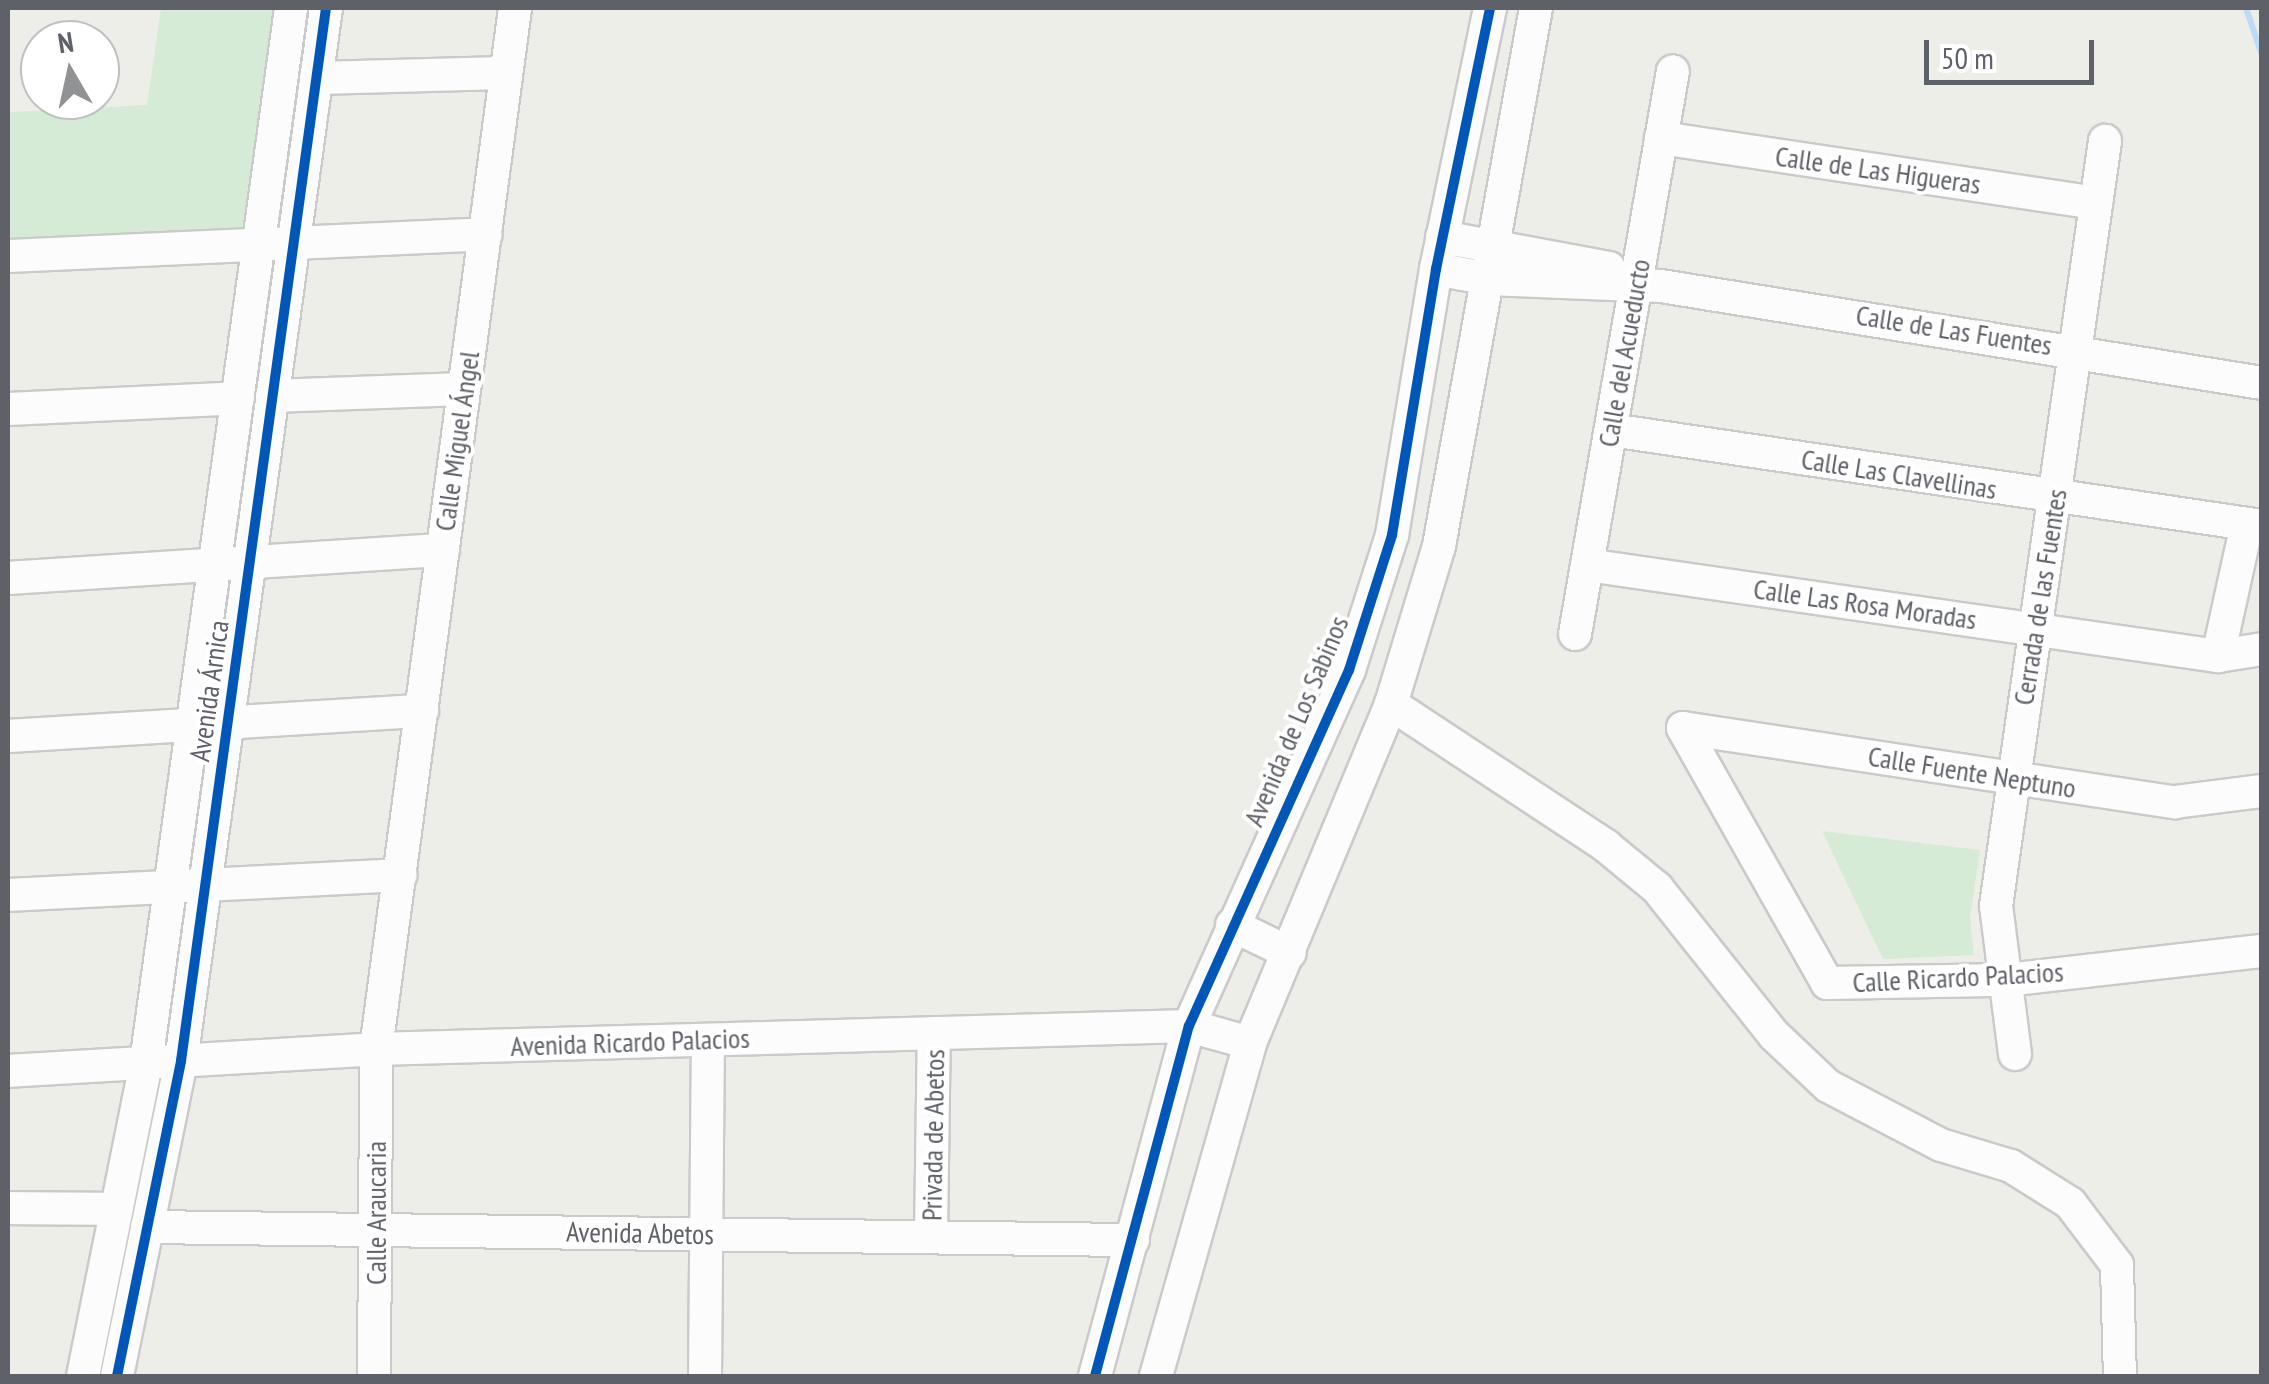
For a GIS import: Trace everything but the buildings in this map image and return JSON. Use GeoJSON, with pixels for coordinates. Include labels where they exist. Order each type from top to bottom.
{"type":"FeatureCollection","features":[{"type":"Feature","properties":{"kind":"street","name":"Avenida Árnica"},"geometry":{"type":"LineString","coordinates":[[83,1376],[146,1063],[291,8]]}},
{"type":"Feature","properties":{"kind":"street","name":"Avenida Árnica"},"geometry":{"type":"LineString","coordinates":[[116,1376],[181,1061],[326,8]]}},
{"type":"Feature","properties":{"kind":"street","name":"Calle Miguel Ángel"},"geometry":{"type":"LineString","coordinates":[[376,1049],[515,8]]}},
{"type":"Feature","properties":{"kind":"street","name":"Avenida de Los Sabinos"},"geometry":{"type":"LineString","coordinates":[[1095,1376],[1190,1026],[1349,670],[1386,552],[1439,253],[1490,8]]}},
{"type":"Feature","properties":{"kind":"street"},"geometry":{"type":"LineString","coordinates":[[1156,1376],[1250,1043],[1392,704],[1439,546],[1536,8]]}},
{"type":"Feature","properties":{"kind":"street","name":"Calle del Acueducto"},"geometry":{"type":"LineString","coordinates":[[1575,634],[1611,430],[1645,282],[1673,72]]}},
{"type":"Feature","properties":{"kind":"street"},"geometry":{"type":"LineString","coordinates":[[316,78],[506,73]]}},
{"type":"Feature","properties":{"kind":"street","name":"Calle de Las Higueras"},"geometry":{"type":"LineString","coordinates":[[1662,138],[2096,203]]}},
{"type":"Feature","properties":{"kind":"street","name":"Cerrada de las Fuentes"},"geometry":{"type":"LineString","coordinates":[[2015,1054],[1996,906],[2105,141]]}},
{"type":"Feature","properties":{"kind":"street"},"geometry":{"type":"LineString","coordinates":[[8,256],[485,234]]}},
{"type":"Feature","properties":{"kind":"street"},"geometry":{"type":"LineString","coordinates":[[1439,253],[1494,246],[1645,282]]}},
{"type":"Feature","properties":{"kind":"street"},"geometry":{"type":"LineString","coordinates":[[1439,253],[1489,279],[1645,282]]}},
{"type":"Feature","properties":{"kind":"street","name":"Calle de Las Fuentes"},"geometry":{"type":"LineString","coordinates":[[1645,282],[2078,348],[2254,382]]}},
{"type":"Feature","properties":{"kind":"street"},"geometry":{"type":"LineString","coordinates":[[272,396],[464,389]]}},
{"type":"Feature","properties":{"kind":"street"},"geometry":{"type":"LineString","coordinates":[[8,409],[238,398]]}},
{"type":"Feature","properties":{"kind":"street","name":"Calle Las Clavellinas"},"geometry":{"type":"LineString","coordinates":[[1611,430],[2254,525]]}},
{"type":"Feature","properties":{"kind":"street"},"geometry":{"type":"LineString","coordinates":[[2218,656],[2254,525]]}},
{"type":"Feature","properties":{"kind":"street"},"geometry":{"type":"LineString","coordinates":[[8,578],[443,550]]}},
{"type":"Feature","properties":{"kind":"street","name":"Calle Las Rosa Moradas"},"geometry":{"type":"LineString","coordinates":[[1587,565],[2218,656],[2262,650]]}},
{"type":"Feature","properties":{"kind":"street"},"geometry":{"type":"LineString","coordinates":[[1392,704],[1606,846],[1657,888],[1774,1035],[1828,1086],[1941,1144],[2011,1166],[2070,1204],[2117,1266],[2120,1376]]}},
{"type":"Feature","properties":{"kind":"street"},"geometry":{"type":"LineString","coordinates":[[8,736],[422,710]]}},
{"type":"Feature","properties":{"kind":"street","name":"Calle Fuente Neptuno"},"geometry":{"type":"LineString","coordinates":[[1683,728],[2175,802],[2262,791]]}},
{"type":"Feature","properties":{"kind":"street","name":"Calle Ricardo Palacios"},"geometry":{"type":"LineString","coordinates":[[1683,728],[1827,983],[2006,980],[2262,951]]}},
{"type":"Feature","properties":{"kind":"street"},"geometry":{"type":"LineString","coordinates":[[8,895],[400,875]]}},
{"type":"Feature","properties":{"kind":"street"},"geometry":{"type":"LineString","coordinates":[[1232,925],[1290,952]]}},
{"type":"Feature","properties":{"kind":"street","name":"Avenida Ricardo Palacios"},"geometry":{"type":"LineString","coordinates":[[8,1071],[376,1049],[1190,1026],[1250,1043]]}},
{"type":"Feature","properties":{"kind":"street","name":"Privada de Abetos"},"geometry":{"type":"LineString","coordinates":[[931,1237],[934,1034]]}},
{"type":"Feature","properties":{"kind":"street"},"geometry":{"type":"LineString","coordinates":[[705,1376],[708,1040]]}},
{"type":"Feature","properties":{"kind":"street","name":"Calle Araucaria"},"geometry":{"type":"LineString","coordinates":[[374,1376],[376,1049]]}},
{"type":"Feature","properties":{"kind":"street"},"geometry":{"type":"LineString","coordinates":[[8,1208],[116,1209]]}},
{"type":"Feature","properties":{"kind":"street","name":"Avenida Abetos"},"geometry":{"type":"LineString","coordinates":[[146,1227],[1133,1240]]}},
{"type":"Feature","properties":{"kind":"green space"},"geometry":{"type":"Polygon","coordinates":[[[161,8],[282,8],[255,219],[243,233],[8,244],[8,112],[20,111],[20,120],[120,120],[120,106],[147,105],[161,8]]]}},
{"type":"Feature","properties":{"kind":"green space"},"geometry":{"type":"Polygon","coordinates":[[[1822,831],[1980,850],[1970,918],[1974,955],[1883,959],[1822,831]]]}},
{"type":"Feature","properties":{"kind":"waterway"},"geometry":{"type":"LineString","coordinates":[[2246,8],[2262,55]]}},
{"type":"Feature","properties":{"kind":"cycle path"},"geometry":{"type":"LineString","coordinates":[[117,1376],[181,1061],[326,8]]}},
{"type":"Feature","properties":{"kind":"cycle path"},"geometry":{"type":"LineString","coordinates":[[1095,1376],[1189,1026],[1349,670],[1392,535],[1436,269],[1490,8]]}}]}
